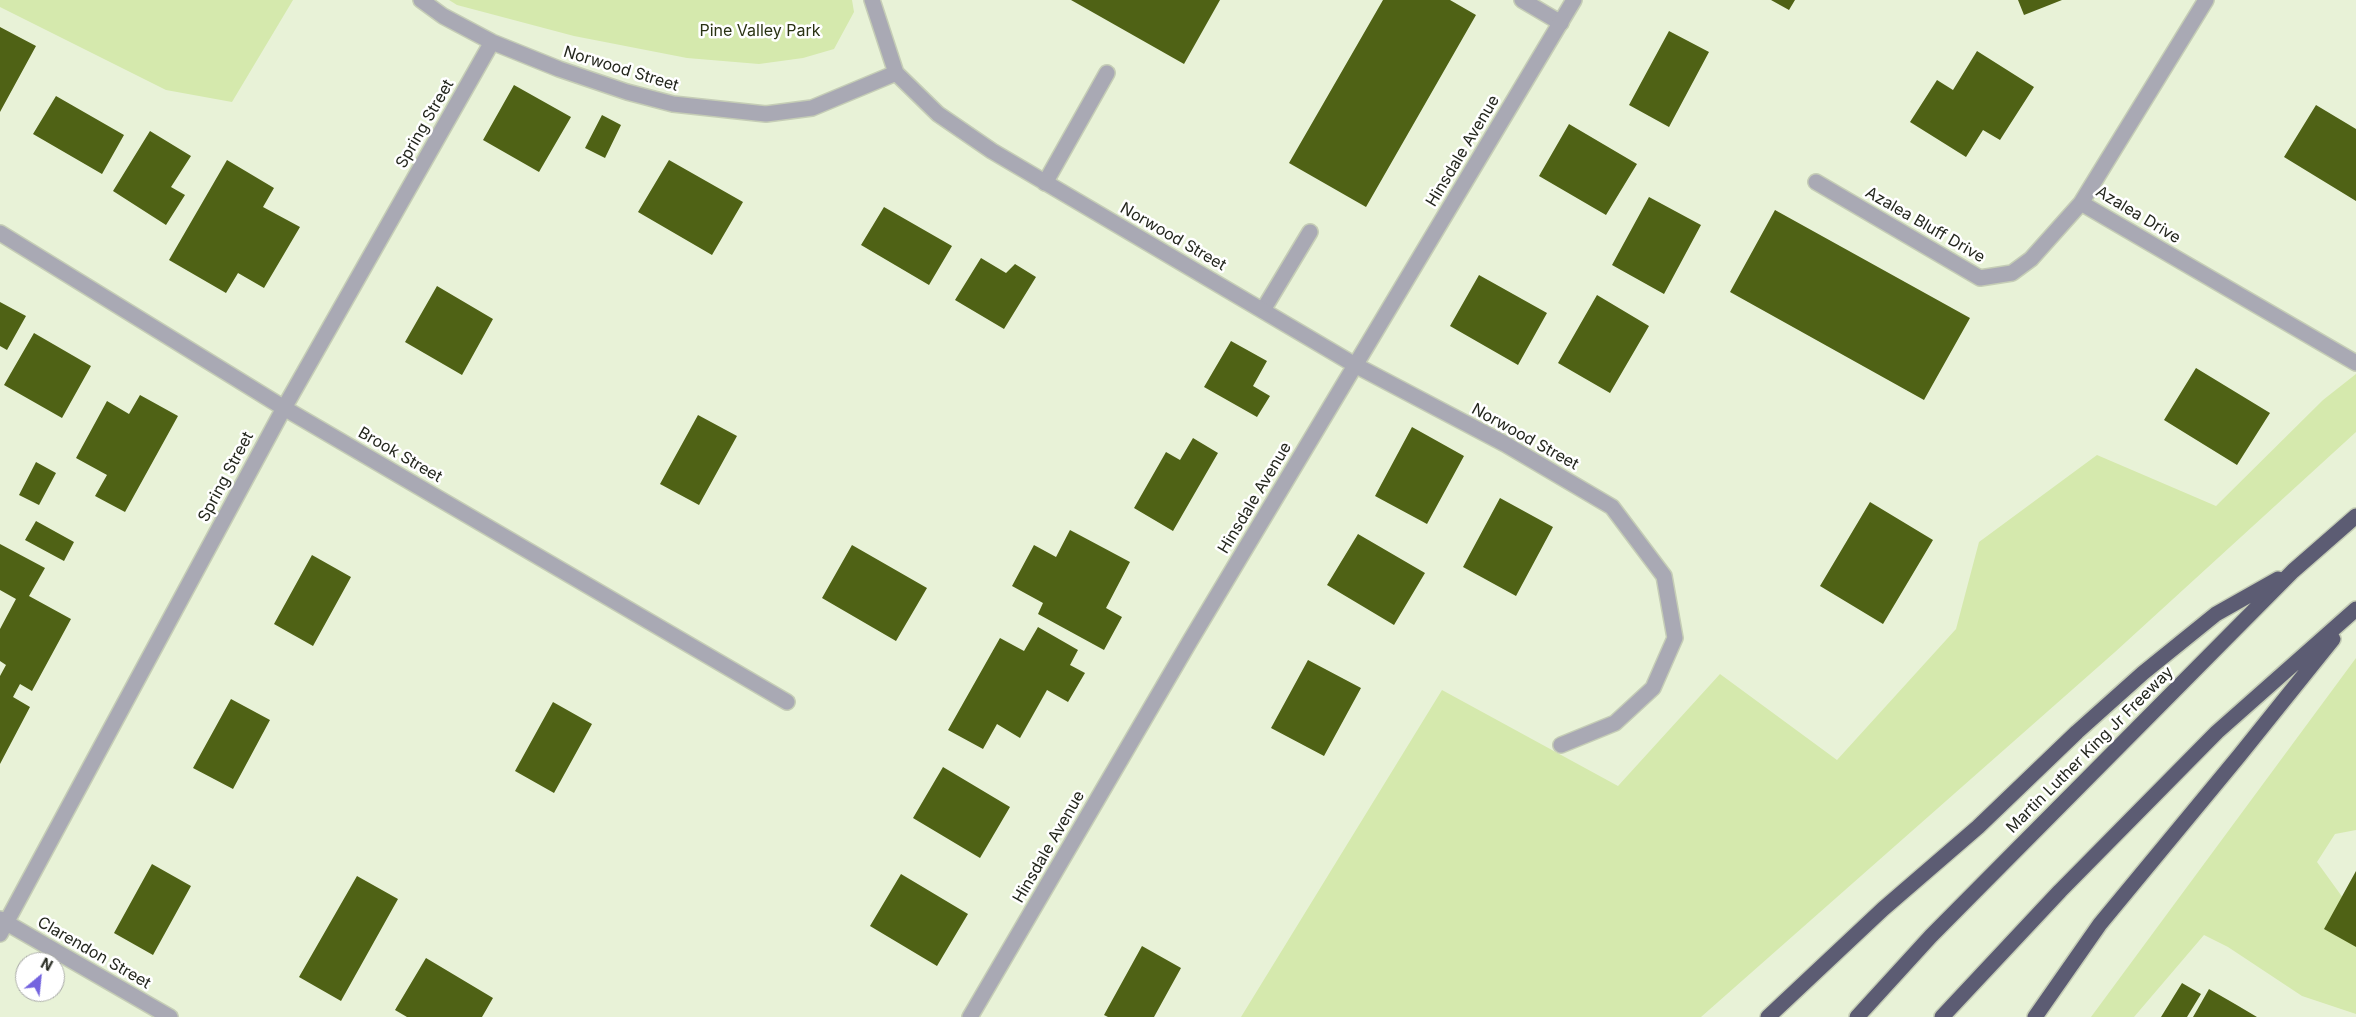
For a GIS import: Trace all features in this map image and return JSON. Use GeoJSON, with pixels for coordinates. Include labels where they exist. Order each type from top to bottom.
{"type":"FeatureCollection","features":[{"type":"Feature","properties":{"kind":"highway","name":"Martin Luther King Jr Freeway"},"geometry":{"type":"LineString","coordinates":[[1857,1017],[1931,936],[2293,571],[2356,516]]}},
{"type":"Feature","properties":{"kind":"highway"},"geometry":{"type":"LineString","coordinates":[[1768,1017],[1883,910],[1978,828],[2077,732],[2143,673],[2216,614],[2293,571]]}},
{"type":"Feature","properties":{"kind":"highway"},"geometry":{"type":"LineString","coordinates":[[1942,1017],[2060,891],[2217,732],[2356,610]]}},
{"type":"Feature","properties":{"kind":"highway"},"geometry":{"type":"LineString","coordinates":[[2035,1017],[2100,924],[2239,756],[2356,610]]}},
{"type":"Feature","properties":{"kind":"street","name":"Norwood Street"},"geometry":{"type":"LineString","coordinates":[[421,0],[443,16],[492,42],[559,69],[645,97],[673,104],[766,114],[812,108],[896,73],[938,114],[992,151],[1355,365],[1505,444],[1612,507],[1664,576],[1675,638],[1653,688],[1615,723],[1561,745]]}},
{"type":"Feature","properties":{"kind":"street"},"geometry":{"type":"LineString","coordinates":[[872,0],[896,73]]}},
{"type":"Feature","properties":{"kind":"street"},"geometry":{"type":"LineString","coordinates":[[1522,0],[1561,23]]}},
{"type":"Feature","properties":{"kind":"street","name":"Hinsdale Avenue"},"geometry":{"type":"LineString","coordinates":[[970,1017],[1355,365],[1574,0]]}},
{"type":"Feature","properties":{"kind":"street","name":"Azalea Drive"},"geometry":{"type":"LineString","coordinates":[[2206,0],[2081,203],[2356,363]]}},
{"type":"Feature","properties":{"kind":"street","name":"Spring Street"},"geometry":{"type":"LineString","coordinates":[[2,925],[284,408],[492,42]]}},
{"type":"Feature","properties":{"kind":"street"},"geometry":{"type":"LineString","coordinates":[[1045,183],[1108,73]]}},
{"type":"Feature","properties":{"kind":"street","name":"Azalea Bluff Drive"},"geometry":{"type":"LineString","coordinates":[[1816,182],[1980,278],[2012,272],[2030,259],[2081,203]]}},
{"type":"Feature","properties":{"kind":"street"},"geometry":{"type":"LineString","coordinates":[[1263,310],[1310,232]]}},
{"type":"Feature","properties":{"kind":"street","name":"Brook Street"},"geometry":{"type":"LineString","coordinates":[[0,233],[284,408],[787,702]]}},
{"type":"Feature","properties":{"kind":"street","name":"Clarendon Street"},"geometry":{"type":"LineString","coordinates":[[2,925],[170,1017]]}},
{"type":"Feature","properties":{"kind":"green space"},"geometry":{"type":"Polygon","coordinates":[[[0,0],[293,0],[232,102],[166,90],[0,7],[0,0]]]}},
{"type":"Feature","properties":{"kind":"green space","name":"Pine Valley Park"},"geometry":{"type":"Polygon","coordinates":[[[449,0],[852,0],[854,12],[834,49],[803,58],[759,64],[687,58],[574,36],[457,5],[449,0]]]}},
{"type":"Feature","properties":{"kind":"green space"},"geometry":{"type":"Polygon","coordinates":[[[2356,374],[2356,432],[2115,652],[1701,1017],[1241,1017],[1442,690],[1618,786],[1720,674],[1837,760],[1956,629],[1979,542],[2097,455],[2216,506],[2323,400],[2356,374]]]}},
{"type":"Feature","properties":{"kind":"green space"},"geometry":{"type":"Polygon","coordinates":[[[2356,658],[2356,830],[2335,834],[2317,862],[2356,916],[2356,1014],[2302,996],[2228,947],[2204,935],[2134,1017],[2091,1017],[2356,658]]]}},
{"type":"Feature","properties":{"kind":"building"},"geometry":{"type":"Polygon","coordinates":[[[1071,0],[1220,0],[1184,64],[1071,0]]]}},
{"type":"Feature","properties":{"kind":"building"},"geometry":{"type":"Polygon","coordinates":[[[1383,0],[1450,0],[1476,15],[1366,207],[1289,163],[1383,0]]]}},
{"type":"Feature","properties":{"kind":"building"},"geometry":{"type":"Polygon","coordinates":[[[1771,0],[1795,0],[1789,10],[1771,0]]]}},
{"type":"Feature","properties":{"kind":"building"},"geometry":{"type":"Polygon","coordinates":[[[2018,0],[2062,0],[2024,15],[2018,0]]]}},
{"type":"Feature","properties":{"kind":"building"},"geometry":{"type":"Polygon","coordinates":[[[0,27],[36,46],[0,112],[0,27]]]}},
{"type":"Feature","properties":{"kind":"building"},"geometry":{"type":"Polygon","coordinates":[[[1669,31],[1709,52],[1669,127],[1629,105],[1669,31]]]}},
{"type":"Feature","properties":{"kind":"building"},"geometry":{"type":"Polygon","coordinates":[[[1977,51],[2034,87],[2000,140],[1983,130],[1966,157],[1910,122],[1937,80],[1953,90],[1977,51]]]}},
{"type":"Feature","properties":{"kind":"building"},"geometry":{"type":"Polygon","coordinates":[[[514,85],[571,117],[539,172],[483,140],[514,85]]]}},
{"type":"Feature","properties":{"kind":"building"},"geometry":{"type":"Polygon","coordinates":[[[56,96],[124,135],[102,174],[33,134],[56,96]]]}},
{"type":"Feature","properties":{"kind":"building"},"geometry":{"type":"Polygon","coordinates":[[[2316,105],[2356,129],[2356,201],[2284,157],[2316,105]]]}},
{"type":"Feature","properties":{"kind":"building"},"geometry":{"type":"Polygon","coordinates":[[[602,115],[621,125],[605,158],[585,148],[602,115]]]}},
{"type":"Feature","properties":{"kind":"building"},"geometry":{"type":"Polygon","coordinates":[[[1569,124],[1637,164],[1606,215],[1539,176],[1569,124]]]}},
{"type":"Feature","properties":{"kind":"building"},"geometry":{"type":"Polygon","coordinates":[[[150,131],[191,156],[171,187],[185,195],[166,225],[113,191],[150,131]]]}},
{"type":"Feature","properties":{"kind":"building"},"geometry":{"type":"Polygon","coordinates":[[[227,160],[274,188],[263,207],[300,227],[264,288],[238,273],[226,293],[169,260],[227,160]]]}},
{"type":"Feature","properties":{"kind":"building"},"geometry":{"type":"Polygon","coordinates":[[[669,160],[743,202],[712,255],[638,212],[669,160]]]}},
{"type":"Feature","properties":{"kind":"building"},"geometry":{"type":"Polygon","coordinates":[[[1649,197],[1701,225],[1664,294],[1612,265],[1649,197]]]}},
{"type":"Feature","properties":{"kind":"building"},"geometry":{"type":"Polygon","coordinates":[[[884,207],[952,246],[929,285],[861,245],[884,207]]]}},
{"type":"Feature","properties":{"kind":"building"},"geometry":{"type":"Polygon","coordinates":[[[1775,210],[1970,318],[1924,400],[1730,292],[1775,210]]]}},
{"type":"Feature","properties":{"kind":"building"},"geometry":{"type":"Polygon","coordinates":[[[981,258],[1006,273],[1015,264],[1036,277],[1004,329],[955,300],[981,258]]]}},
{"type":"Feature","properties":{"kind":"building"},"geometry":{"type":"Polygon","coordinates":[[[1479,275],[1547,313],[1518,365],[1450,326],[1479,275]]]}},
{"type":"Feature","properties":{"kind":"building"},"geometry":{"type":"Polygon","coordinates":[[[437,286],[493,319],[462,375],[405,342],[437,286]]]}},
{"type":"Feature","properties":{"kind":"building"},"geometry":{"type":"Polygon","coordinates":[[[1597,295],[1649,326],[1610,393],[1558,363],[1597,295]]]}},
{"type":"Feature","properties":{"kind":"building"},"geometry":{"type":"Polygon","coordinates":[[[0,302],[26,316],[7,350],[0,346],[0,302]]]}},
{"type":"Feature","properties":{"kind":"building"},"geometry":{"type":"Polygon","coordinates":[[[34,333],[91,366],[62,418],[4,385],[34,333]]]}},
{"type":"Feature","properties":{"kind":"building"},"geometry":{"type":"Polygon","coordinates":[[[1231,341],[1267,361],[1253,386],[1270,396],[1257,417],[1204,387],[1231,341]]]}},
{"type":"Feature","properties":{"kind":"building"},"geometry":{"type":"Polygon","coordinates":[[[2196,368],[2270,413],[2237,465],[2164,420],[2196,368]]]}},
{"type":"Feature","properties":{"kind":"building"},"geometry":{"type":"Polygon","coordinates":[[[140,395],[178,416],[125,512],[95,496],[107,475],[76,458],[107,401],[129,414],[140,395]]]}},
{"type":"Feature","properties":{"kind":"building"},"geometry":{"type":"Polygon","coordinates":[[[698,415],[737,436],[699,505],[660,484],[698,415]]]}},
{"type":"Feature","properties":{"kind":"building"},"geometry":{"type":"Polygon","coordinates":[[[1412,427],[1464,456],[1427,524],[1375,496],[1412,427]]]}},
{"type":"Feature","properties":{"kind":"building"},"geometry":{"type":"Polygon","coordinates":[[[1193,438],[1218,453],[1173,531],[1134,508],[1166,452],[1180,460],[1193,438]]]}},
{"type":"Feature","properties":{"kind":"building"},"geometry":{"type":"Polygon","coordinates":[[[36,462],[56,473],[39,505],[19,495],[36,462]]]}},
{"type":"Feature","properties":{"kind":"building"},"geometry":{"type":"Polygon","coordinates":[[[1500,498],[1553,527],[1516,596],[1463,567],[1500,498]]]}},
{"type":"Feature","properties":{"kind":"building"},"geometry":{"type":"Polygon","coordinates":[[[1870,502],[1933,540],[1883,624],[1820,586],[1870,502]]]}},
{"type":"Feature","properties":{"kind":"building"},"geometry":{"type":"Polygon","coordinates":[[[36,521],[74,542],[64,561],[25,540],[36,521]]]}},
{"type":"Feature","properties":{"kind":"building"},"geometry":{"type":"Polygon","coordinates":[[[1070,530],[1130,562],[1106,608],[1122,617],[1104,650],[1038,614],[1043,603],[1012,586],[1034,545],[1056,557],[1070,530]]]}},
{"type":"Feature","properties":{"kind":"building"},"geometry":{"type":"Polygon","coordinates":[[[1358,534],[1425,573],[1394,625],[1327,585],[1358,534]]]}},
{"type":"Feature","properties":{"kind":"building"},"geometry":{"type":"Polygon","coordinates":[[[0,544],[45,568],[29,596],[71,619],[32,691],[20,684],[13,697],[30,707],[0,764],[0,676],[6,665],[0,661],[0,629],[16,599],[0,590],[0,544]]]}},
{"type":"Feature","properties":{"kind":"building"},"geometry":{"type":"Polygon","coordinates":[[[852,545],[927,588],[896,641],[822,598],[852,545]]]}},
{"type":"Feature","properties":{"kind":"building"},"geometry":{"type":"Polygon","coordinates":[[[312,555],[351,577],[313,646],[274,624],[312,555]]]}},
{"type":"Feature","properties":{"kind":"building"},"geometry":{"type":"Polygon","coordinates":[[[1038,627],[1078,650],[1070,665],[1085,673],[1068,702],[1047,690],[1020,738],[997,724],[983,749],[948,730],[1000,638],[1024,651],[1038,627]]]}},
{"type":"Feature","properties":{"kind":"building"},"geometry":{"type":"Polygon","coordinates":[[[1308,660],[1361,688],[1324,756],[1271,728],[1308,660]]]}},
{"type":"Feature","properties":{"kind":"building"},"geometry":{"type":"Polygon","coordinates":[[[231,699],[270,720],[233,789],[193,768],[231,699]]]}},
{"type":"Feature","properties":{"kind":"building"},"geometry":{"type":"Polygon","coordinates":[[[553,702],[592,724],[554,793],[515,771],[553,702]]]}},
{"type":"Feature","properties":{"kind":"building"},"geometry":{"type":"Polygon","coordinates":[[[943,767],[1010,807],[980,858],[913,818],[943,767]]]}},
{"type":"Feature","properties":{"kind":"building"},"geometry":{"type":"Polygon","coordinates":[[[152,864],[191,886],[153,955],[114,933],[152,864]]]}},
{"type":"Feature","properties":{"kind":"building"},"geometry":{"type":"Polygon","coordinates":[[[2356,871],[2356,947],[2324,929],[2356,871]]]}},
{"type":"Feature","properties":{"kind":"building"},"geometry":{"type":"Polygon","coordinates":[[[901,874],[968,914],[937,966],[870,926],[901,874]]]}},
{"type":"Feature","properties":{"kind":"building"},"geometry":{"type":"Polygon","coordinates":[[[357,876],[398,899],[341,1001],[299,977],[357,876]]]}},
{"type":"Feature","properties":{"kind":"building"},"geometry":{"type":"Polygon","coordinates":[[[1142,946],[1181,968],[1154,1017],[1108,1017],[1104,1015],[1142,946]]]}},
{"type":"Feature","properties":{"kind":"building"},"geometry":{"type":"Polygon","coordinates":[[[426,958],[493,998],[482,1017],[407,1017],[395,1010],[426,958]]]}},
{"type":"Feature","properties":{"kind":"building"},"geometry":{"type":"Polygon","coordinates":[[[2182,983],[2201,994],[2187,1017],[2161,1017],[2182,983]]]}},
{"type":"Feature","properties":{"kind":"building"},"geometry":{"type":"Polygon","coordinates":[[[2209,989],[2235,1004],[2257,1017],[2193,1017],[2209,989]]]}}]}
